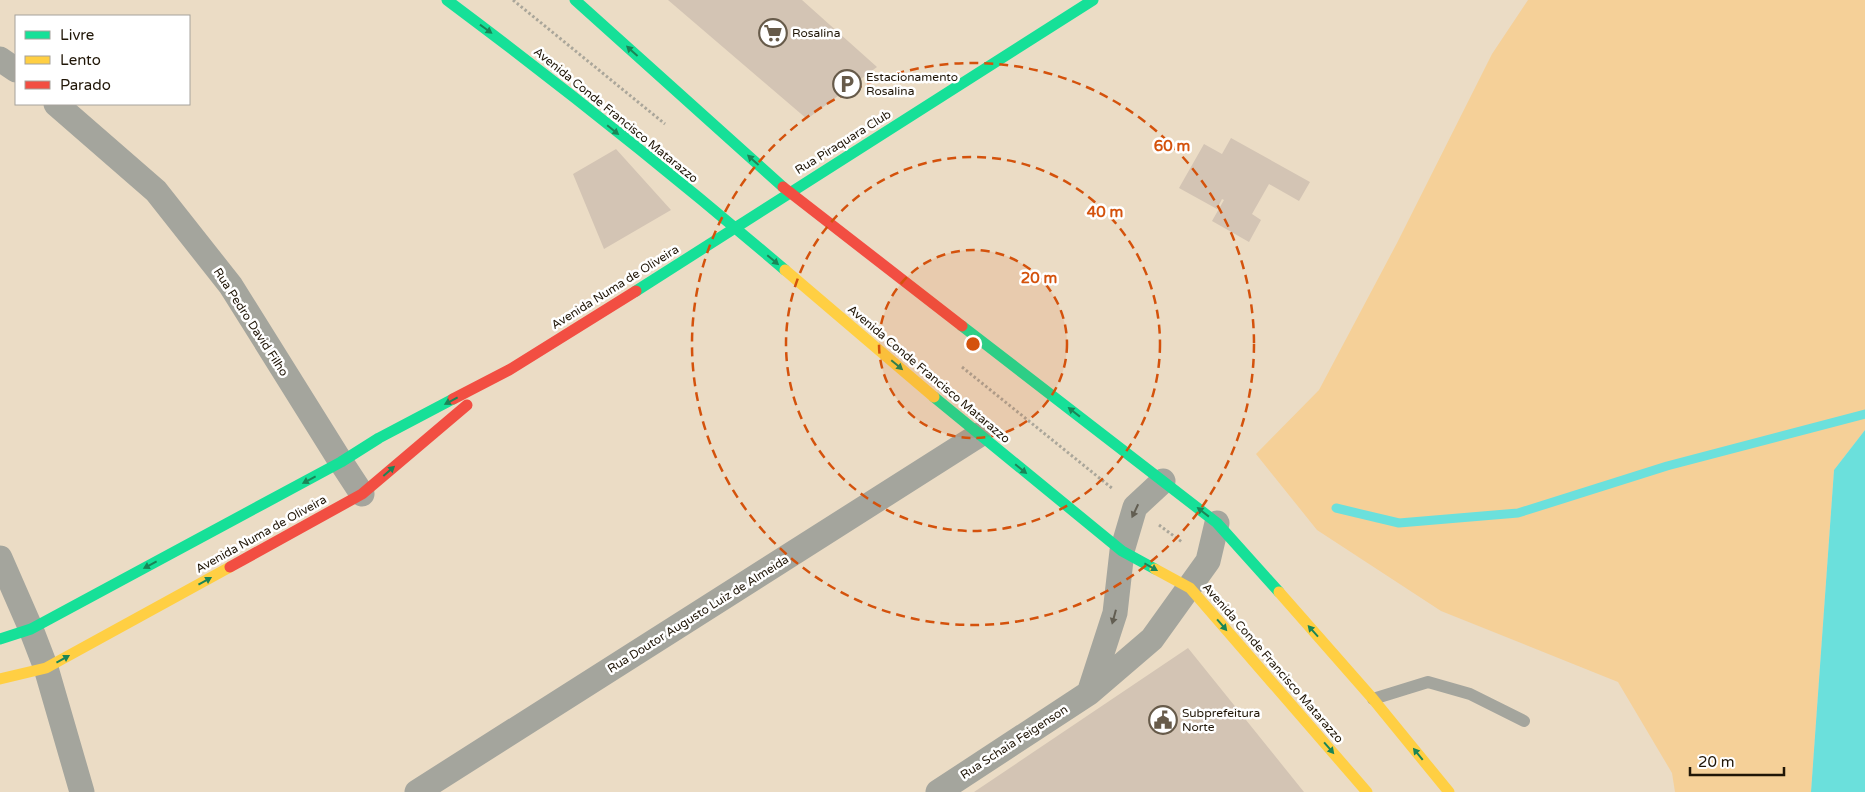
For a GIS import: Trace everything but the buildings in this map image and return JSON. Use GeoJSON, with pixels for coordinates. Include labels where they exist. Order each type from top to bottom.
{"type":"FeatureCollection","features":[{"type":"Feature","properties":{"kind":"main road","name":"Avenida Conde Francisco Matarazzo"},"geometry":{"type":"LineString","coordinates":[[447,0],[506,44],[736,228],[979,436],[1122,551],[1190,588],[1367,792]]}},
{"type":"Feature","properties":{"kind":"main road"},"geometry":{"type":"LineString","coordinates":[[576,0],[789,192],[1217,523],[1373,699],[1450,792]]}},
{"type":"Feature","properties":{"kind":"main road","name":"Rua Piraquara Club"},"geometry":{"type":"LineString","coordinates":[[736,228],[789,192],[1092,0]]}},
{"type":"Feature","properties":{"kind":"main road","name":"Avenida Numa de Oliveira"},"geometry":{"type":"LineString","coordinates":[[0,638],[31,629],[341,462],[380,438],[509,370],[736,228]]}},
{"type":"Feature","properties":{"kind":"main road","name":"Avenida Numa de Oliveira"},"geometry":{"type":"LineString","coordinates":[[0,679],[46,668],[362,494],[509,370]]}},
{"type":"Feature","properties":{"kind":"street"},"geometry":{"type":"LineString","coordinates":[[0,59],[15,69]]}},
{"type":"Feature","properties":{"kind":"street","name":"Rua Pedro David Filho"},"geometry":{"type":"LineString","coordinates":[[57,105],[156,191],[231,286],[362,494]]}},
{"type":"Feature","properties":{"kind":"street","name":"Rua Doutor Augusto Luiz de Almeida"},"geometry":{"type":"LineString","coordinates":[[417,792],[979,436]]}},
{"type":"Feature","properties":{"kind":"street"},"geometry":{"type":"LineString","coordinates":[[1089,693],[1115,613],[1122,551],[1135,507],[1163,481]]}},
{"type":"Feature","properties":{"kind":"street","name":"Rua Schaia Feigenson"},"geometry":{"type":"LineString","coordinates":[[938,792],[1089,693],[1152,639],[1208,562],[1217,523]]}},
{"type":"Feature","properties":{"kind":"street"},"geometry":{"type":"LineString","coordinates":[[0,558],[46,668],[82,792]]}},
{"type":"Feature","properties":{"kind":"lane"},"geometry":{"type":"LineString","coordinates":[[1373,699],[1428,682],[1470,694],[1524,721]]}},
{"type":"Feature","properties":{"kind":"shaded area"},"geometry":{"type":"Polygon","coordinates":[[[1528,0],[1865,0],[1865,430],[1834,470],[1811,792],[1675,792],[1672,773],[1618,682],[1441,611],[1317,530],[1256,454],[1319,390],[1397,243],[1492,54],[1528,0]]]}},
{"type":"Feature","properties":{"kind":"water"},"geometry":{"type":"Polygon","coordinates":[[[1865,430],[1865,792],[1811,792],[1834,470],[1865,430]]]}},
{"type":"Feature","properties":{"kind":"waterway"},"geometry":{"type":"LineString","coordinates":[[1336,508],[1399,523],[1518,513],[1667,466],[1865,414]]}},
{"type":"Feature","properties":{"kind":"traffic: fast"},"geometry":{"type":"LineString","coordinates":[[447,0],[618,132],[785,270]]}},
{"type":"Feature","properties":{"kind":"traffic: fast"},"geometry":{"type":"LineString","coordinates":[[575,0],[783,187]]}},
{"type":"Feature","properties":{"kind":"traffic: fast"},"geometry":{"type":"LineString","coordinates":[[636,291],[1093,0]]}},
{"type":"Feature","properties":{"kind":"traffic: fast"},"geometry":{"type":"LineString","coordinates":[[962,326],[1217,523],[1279,592]]}},
{"type":"Feature","properties":{"kind":"traffic: fast"},"geometry":{"type":"LineString","coordinates":[[934,397],[1122,551],[1155,569]]}},
{"type":"Feature","properties":{"kind":"traffic: fast"},"geometry":{"type":"LineString","coordinates":[[0,639],[31,629],[341,462],[379,438],[453,399]]}},
{"type":"Feature","properties":{"kind":"traffic: slow"},"geometry":{"type":"LineString","coordinates":[[785,270],[934,397]]}},
{"type":"Feature","properties":{"kind":"traffic: slow"},"geometry":{"type":"LineString","coordinates":[[0,679],[46,668],[230,567]]}},
{"type":"Feature","properties":{"kind":"traffic: slow"},"geometry":{"type":"LineString","coordinates":[[1155,569],[1190,588],[1367,792]]}},
{"type":"Feature","properties":{"kind":"traffic: slow"},"geometry":{"type":"LineString","coordinates":[[1279,592],[1373,699],[1449,792]]}},
{"type":"Feature","properties":{"kind":"traffic: jam"},"geometry":{"type":"LineString","coordinates":[[783,187],[962,326]]}},
{"type":"Feature","properties":{"kind":"traffic: jam"},"geometry":{"type":"LineString","coordinates":[[453,399],[509,370],[636,291]]}},
{"type":"Feature","properties":{"kind":"traffic: jam"},"geometry":{"type":"LineString","coordinates":[[230,567],[362,494],[467,405]]}},
{"type":"Feature","properties":{"kind":"place","name":"Rosalina"},"geometry":{"type":"Point","coordinates":[773,33]}},
{"type":"Feature","properties":{"kind":"place","name":"Estacionamento Rosalina"},"geometry":{"type":"Point","coordinates":[847,84]}},
{"type":"Feature","properties":{"kind":"place","name":"Subprefeitura Norte"},"geometry":{"type":"Point","coordinates":[1163,720]}}]}
